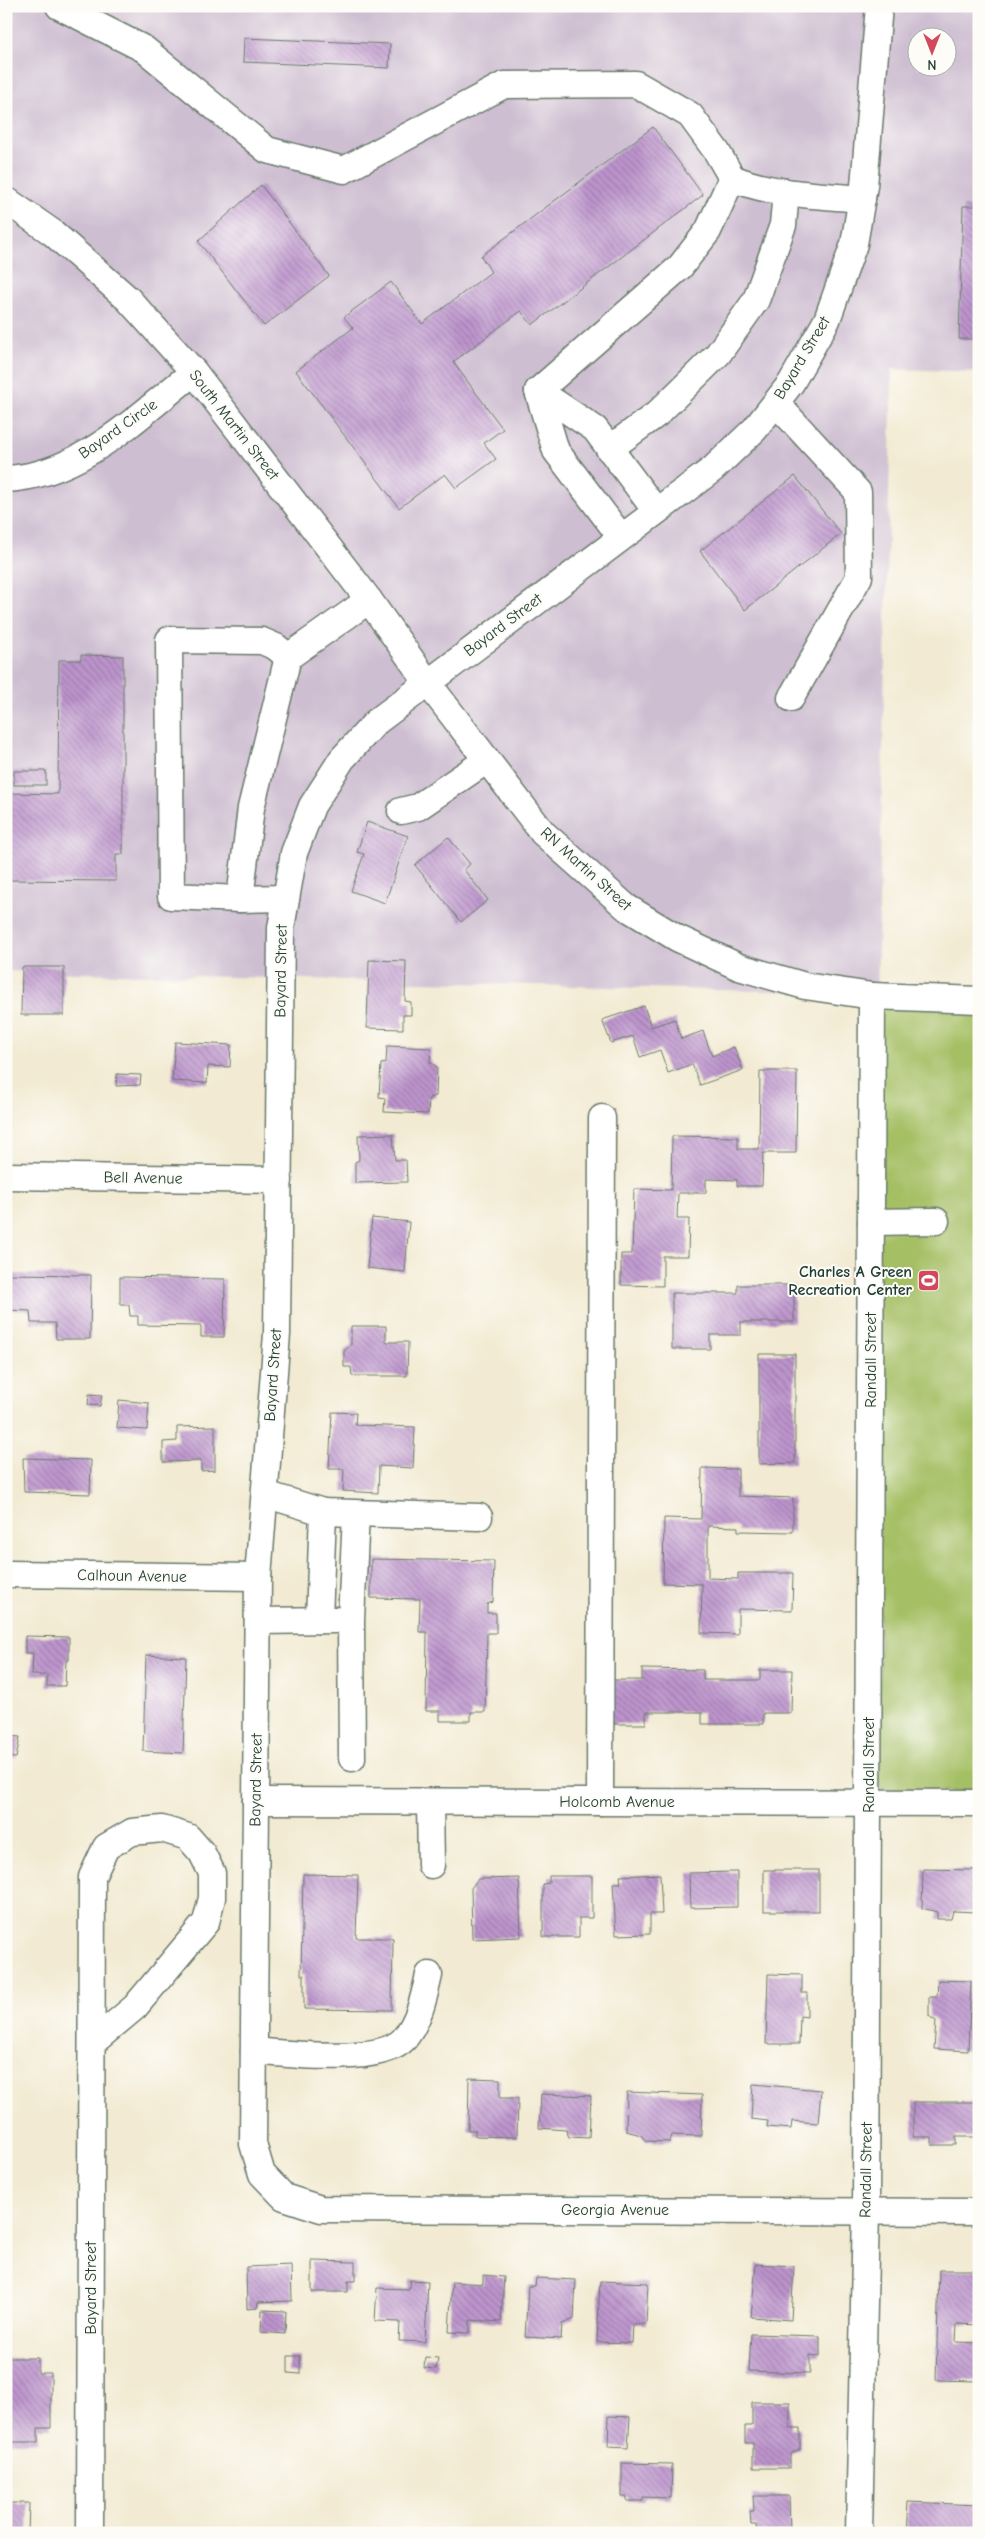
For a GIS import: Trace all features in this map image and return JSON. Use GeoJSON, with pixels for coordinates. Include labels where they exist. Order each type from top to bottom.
{"type":"FeatureCollection","features":[{"type":"Feature","properties":{"kind":"street"},"geometry":{"type":"LineString","coordinates":[[59,6],[144,49],[267,150],[344,170],[504,85],[636,84],[690,116],[717,152],[732,178],[751,186],[786,192],[862,199]]}},
{"type":"Feature","properties":{"kind":"street","name":"Bayard Street"},"geometry":{"type":"LineString","coordinates":[[262,2174],[253,2144],[258,1577],[277,1334],[281,928],[294,853],[312,806],[342,759],[376,722],[712,469],[755,429],[791,383],[827,320],[854,244],[862,199],[879,6]]}},
{"type":"Feature","properties":{"kind":"street"},"geometry":{"type":"LineString","coordinates":[[538,390],[680,267],[708,231],[732,178]]}},
{"type":"Feature","properties":{"kind":"street"},"geometry":{"type":"LineString","coordinates":[[609,449],[657,414],[711,360],[756,300],[783,225],[786,192]]}},
{"type":"Feature","properties":{"kind":"street","name":"South Martin Street"},"geometry":{"type":"LineString","coordinates":[[6,200],[52,233],[128,299],[194,372],[369,600],[427,682]]}},
{"type":"Feature","properties":{"kind":"street","name":"Bayard Circle"},"geometry":{"type":"LineString","coordinates":[[6,479],[61,467],[70,462],[102,443],[194,372]]}},
{"type":"Feature","properties":{"kind":"street"},"geometry":{"type":"LineString","coordinates":[[538,390],[595,429],[656,511]]}},
{"type":"Feature","properties":{"kind":"street"},"geometry":{"type":"LineString","coordinates":[[538,390],[556,451],[621,538]]}},
{"type":"Feature","properties":{"kind":"street"},"geometry":{"type":"LineString","coordinates":[[776,403],[858,492],[859,577],[791,698]]}},
{"type":"Feature","properties":{"kind":"street"},"geometry":{"type":"LineString","coordinates":[[240,899],[251,808],[288,657],[369,600]]}},
{"type":"Feature","properties":{"kind":"street"},"geometry":{"type":"LineString","coordinates":[[286,898],[240,899],[171,896],[169,640],[262,641],[276,647],[288,657]]}},
{"type":"Feature","properties":{"kind":"street","name":"RN Martin Street"},"geometry":{"type":"LineString","coordinates":[[427,682],[543,833],[626,907],[677,938],[739,967],[805,986],[872,996],[979,1000]]}},
{"type":"Feature","properties":{"kind":"street"},"geometry":{"type":"LineString","coordinates":[[401,811],[418,807],[487,760]]}},
{"type":"Feature","properties":{"kind":"street","name":"Randall Street"},"geometry":{"type":"LineString","coordinates":[[859,2533],[866,2212],[872,996]]}},
{"type":"Feature","properties":{"kind":"street"},"geometry":{"type":"LineString","coordinates":[[600,1802],[602,1118]]}},
{"type":"Feature","properties":{"kind":"street","name":"Bell Avenue"},"geometry":{"type":"LineString","coordinates":[[6,1176],[279,1180]]}},
{"type":"Feature","properties":{"kind":"street"},"geometry":{"type":"LineString","coordinates":[[871,1222],[936,1220]]}},
{"type":"Feature","properties":{"kind":"street"},"geometry":{"type":"LineString","coordinates":[[265,1494],[323,1512],[479,1517]]}},
{"type":"Feature","properties":{"kind":"street"},"geometry":{"type":"LineString","coordinates":[[319,1620],[323,1512]]}},
{"type":"Feature","properties":{"kind":"street"},"geometry":{"type":"LineString","coordinates":[[352,1758],[350,1620],[356,1514]]}},
{"type":"Feature","properties":{"kind":"street","name":"Calhoun Avenue"},"geometry":{"type":"LineString","coordinates":[[6,1574],[258,1577]]}},
{"type":"Feature","properties":{"kind":"street"},"geometry":{"type":"LineString","coordinates":[[258,1621],[350,1620]]}},
{"type":"Feature","properties":{"kind":"street","name":"Holcomb Avenue"},"geometry":{"type":"LineString","coordinates":[[256,1801],[979,1803]]}},
{"type":"Feature","properties":{"kind":"street"},"geometry":{"type":"LineString","coordinates":[[430,1802],[431,1865]]}},
{"type":"Feature","properties":{"kind":"street","name":"Bayard Street"},"geometry":{"type":"LineString","coordinates":[[90,2533],[92,2043],[83,1943],[84,1883],[92,1877],[106,1847],[132,1832],[162,1829],[188,1837],[202,1853],[212,1874],[212,1898],[206,1922],[135,2007],[92,2043]]}},
{"type":"Feature","properties":{"kind":"street"},"geometry":{"type":"LineString","coordinates":[[254,2051],[332,2056],[379,2053],[403,2040],[420,2012],[429,1975]]}},
{"type":"Feature","properties":{"kind":"street","name":"Georgia Avenue"},"geometry":{"type":"LineString","coordinates":[[262,2174],[284,2197],[321,2209],[979,2212]]}},
{"type":"Feature","properties":{"kind":"shaded area"},"geometry":{"type":"Polygon","coordinates":[[[6,6],[979,6],[979,372],[892,369],[877,994],[6,971],[6,6]]]}},
{"type":"Feature","properties":{"kind":"green space","name":"Charles A Green Recreation Center"},"geometry":{"type":"Polygon","coordinates":[[[877,994],[979,999],[979,1793],[880,1789],[877,994]]]}},
{"type":"Feature","properties":{"kind":"building"},"geometry":{"type":"Polygon","coordinates":[[[244,38],[390,44],[389,68],[243,62],[244,38]]]}},
{"type":"Feature","properties":{"kind":"building"},"geometry":{"type":"Polygon","coordinates":[[[653,127],[703,195],[532,325],[521,311],[453,362],[503,429],[484,443],[496,459],[456,488],[445,474],[399,508],[296,371],[353,328],[344,317],[391,282],[422,324],[491,272],[481,256],[653,127]]]}},
{"type":"Feature","properties":{"kind":"building"},"geometry":{"type":"Polygon","coordinates":[[[261,185],[329,276],[264,326],[198,241],[261,185]]]}},
{"type":"Feature","properties":{"kind":"building"},"geometry":{"type":"Polygon","coordinates":[[[963,206],[979,206],[979,339],[959,339],[963,206]]]}},
{"type":"Feature","properties":{"kind":"building"},"geometry":{"type":"Polygon","coordinates":[[[795,476],[841,534],[745,610],[700,551],[795,476]]]}},
{"type":"Feature","properties":{"kind":"building"},"geometry":{"type":"Polygon","coordinates":[[[81,655],[123,656],[123,854],[116,854],[116,881],[6,880],[6,793],[58,794],[59,660],[81,660],[81,655]]]}},
{"type":"Feature","properties":{"kind":"building"},"geometry":{"type":"Polygon","coordinates":[[[14,771],[46,771],[46,785],[14,785],[14,771]]]}},
{"type":"Feature","properties":{"kind":"building"},"geometry":{"type":"Polygon","coordinates":[[[367,822],[408,836],[385,903],[351,891],[364,854],[357,852],[367,822]]]}},
{"type":"Feature","properties":{"kind":"building"},"geometry":{"type":"Polygon","coordinates":[[[448,837],[470,864],[464,870],[488,900],[461,922],[415,865],[448,837]]]}},
{"type":"Feature","properties":{"kind":"building"},"geometry":{"type":"Polygon","coordinates":[[[369,960],[406,961],[405,1001],[411,1002],[411,1015],[403,1015],[403,1029],[367,1028],[369,960]]]}},
{"type":"Feature","properties":{"kind":"building"},"geometry":{"type":"Polygon","coordinates":[[[22,967],[64,967],[64,1015],[21,1015],[22,967]]]}},
{"type":"Feature","properties":{"kind":"building"},"geometry":{"type":"Polygon","coordinates":[[[644,1006],[651,1027],[675,1019],[681,1039],[703,1031],[712,1056],[734,1047],[743,1070],[700,1085],[692,1064],[668,1073],[660,1050],[640,1057],[633,1036],[611,1043],[602,1020],[644,1006]]]}},
{"type":"Feature","properties":{"kind":"building"},"geometry":{"type":"Polygon","coordinates":[[[175,1042],[231,1045],[230,1067],[208,1066],[207,1083],[172,1081],[175,1042]]]}},
{"type":"Feature","properties":{"kind":"building"},"geometry":{"type":"Polygon","coordinates":[[[387,1046],[431,1048],[430,1062],[437,1067],[436,1096],[429,1098],[428,1114],[384,1112],[385,1098],[379,1097],[381,1064],[386,1063],[387,1046]]]}},
{"type":"Feature","properties":{"kind":"building"},"geometry":{"type":"Polygon","coordinates":[[[760,1071],[797,1071],[796,1153],[763,1153],[762,1186],[737,1186],[737,1180],[706,1179],[706,1193],[678,1193],[677,1219],[689,1219],[688,1256],[663,1256],[663,1286],[621,1285],[621,1254],[632,1254],[634,1189],[671,1190],[672,1136],[738,1137],[738,1149],[759,1149],[760,1071]]]}},
{"type":"Feature","properties":{"kind":"building"},"geometry":{"type":"Polygon","coordinates":[[[117,1074],[141,1075],[140,1085],[116,1086],[117,1074]]]}},
{"type":"Feature","properties":{"kind":"building"},"geometry":{"type":"Polygon","coordinates":[[[393,1134],[395,1160],[406,1160],[407,1182],[355,1183],[355,1162],[359,1160],[358,1135],[393,1134]]]}},
{"type":"Feature","properties":{"kind":"building"},"geometry":{"type":"Polygon","coordinates":[[[372,1218],[409,1222],[405,1272],[367,1268],[372,1218]]]}},
{"type":"Feature","properties":{"kind":"building"},"geometry":{"type":"Polygon","coordinates":[[[6,1274],[91,1275],[90,1339],[56,1339],[55,1323],[31,1323],[30,1311],[6,1310],[6,1274]]]}},
{"type":"Feature","properties":{"kind":"building"},"geometry":{"type":"Polygon","coordinates":[[[120,1277],[225,1279],[224,1337],[201,1337],[201,1326],[138,1325],[138,1316],[130,1316],[129,1305],[120,1305],[120,1277]]]}},
{"type":"Feature","properties":{"kind":"building"},"geometry":{"type":"Polygon","coordinates":[[[738,1285],[794,1285],[794,1322],[741,1322],[741,1335],[710,1335],[710,1349],[672,1349],[672,1293],[738,1293],[738,1285]]]}},
{"type":"Feature","properties":{"kind":"building"},"geometry":{"type":"Polygon","coordinates":[[[351,1326],[386,1326],[386,1342],[408,1342],[407,1376],[352,1376],[351,1367],[344,1367],[344,1351],[351,1345],[351,1326]]]}},
{"type":"Feature","properties":{"kind":"building"},"geometry":{"type":"Polygon","coordinates":[[[759,1354],[795,1354],[795,1463],[759,1464],[759,1354]]]}},
{"type":"Feature","properties":{"kind":"building"},"geometry":{"type":"Polygon","coordinates":[[[89,1394],[102,1395],[100,1406],[88,1405],[89,1394]]]}},
{"type":"Feature","properties":{"kind":"building"},"geometry":{"type":"Polygon","coordinates":[[[119,1400],[149,1403],[147,1430],[117,1428],[119,1400]]]}},
{"type":"Feature","properties":{"kind":"building"},"geometry":{"type":"Polygon","coordinates":[[[332,1412],[356,1413],[355,1425],[415,1427],[413,1468],[379,1466],[378,1493],[343,1491],[344,1469],[329,1469],[332,1412]]]}},
{"type":"Feature","properties":{"kind":"building"},"geometry":{"type":"Polygon","coordinates":[[[215,1426],[215,1470],[201,1471],[201,1461],[163,1462],[163,1442],[177,1441],[177,1427],[215,1426]]]}},
{"type":"Feature","properties":{"kind":"building"},"geometry":{"type":"Polygon","coordinates":[[[23,1458],[91,1460],[90,1494],[24,1492],[23,1458]]]}},
{"type":"Feature","properties":{"kind":"building"},"geometry":{"type":"Polygon","coordinates":[[[702,1468],[738,1469],[738,1496],[793,1498],[793,1532],[738,1531],[738,1527],[708,1526],[708,1578],[738,1579],[738,1573],[793,1573],[792,1610],[738,1609],[738,1634],[701,1633],[702,1584],[663,1583],[664,1518],[701,1519],[702,1468]]]}},
{"type":"Feature","properties":{"kind":"building"},"geometry":{"type":"Polygon","coordinates":[[[371,1559],[494,1561],[493,1602],[487,1604],[487,1613],[496,1613],[496,1633],[487,1633],[485,1712],[471,1712],[471,1721],[440,1721],[440,1711],[426,1711],[427,1632],[419,1632],[420,1599],[371,1598],[371,1559]]]}},
{"type":"Feature","properties":{"kind":"building"},"geometry":{"type":"Polygon","coordinates":[[[25,1636],[69,1637],[69,1660],[66,1661],[65,1686],[47,1686],[47,1675],[32,1675],[33,1653],[25,1653],[25,1636]]]}},
{"type":"Feature","properties":{"kind":"building"},"geometry":{"type":"Polygon","coordinates":[[[146,1655],[186,1657],[183,1753],[143,1751],[146,1655]]]}},
{"type":"Feature","properties":{"kind":"building"},"geometry":{"type":"Polygon","coordinates":[[[642,1669],[703,1670],[703,1680],[760,1680],[760,1670],[792,1670],[791,1713],[763,1713],[763,1724],[702,1724],[702,1712],[646,1712],[646,1724],[611,1724],[612,1680],[642,1680],[642,1669]]]}},
{"type":"Feature","properties":{"kind":"building"},"geometry":{"type":"Polygon","coordinates":[[[8,1736],[20,1737],[16,1758],[6,1757],[8,1736]]]}},
{"type":"Feature","properties":{"kind":"building"},"geometry":{"type":"Polygon","coordinates":[[[923,1869],[977,1870],[977,1912],[953,1911],[951,1919],[937,1919],[937,1912],[922,1908],[923,1869]]]}},
{"type":"Feature","properties":{"kind":"building"},"geometry":{"type":"Polygon","coordinates":[[[764,1870],[819,1870],[819,1911],[764,1911],[764,1870]]]}},
{"type":"Feature","properties":{"kind":"building"},"geometry":{"type":"Polygon","coordinates":[[[737,1872],[737,1907],[690,1908],[689,1873],[737,1872]]]}},
{"type":"Feature","properties":{"kind":"building"},"geometry":{"type":"Polygon","coordinates":[[[303,1874],[358,1875],[356,1938],[393,1938],[392,2010],[304,2009],[304,1975],[301,1975],[303,1874]]]}},
{"type":"Feature","properties":{"kind":"building"},"geometry":{"type":"Polygon","coordinates":[[[660,1874],[662,1914],[650,1914],[650,1934],[616,1935],[613,1883],[621,1883],[620,1876],[660,1874]]]}},
{"type":"Feature","properties":{"kind":"building"},"geometry":{"type":"Polygon","coordinates":[[[549,1876],[592,1876],[592,1918],[579,1918],[579,1937],[543,1937],[543,1884],[549,1883],[549,1876]]]}},
{"type":"Feature","properties":{"kind":"building"},"geometry":{"type":"Polygon","coordinates":[[[519,1878],[521,1937],[472,1939],[471,1888],[478,1879],[519,1878]]]}},
{"type":"Feature","properties":{"kind":"building"},"geometry":{"type":"Polygon","coordinates":[[[768,1974],[802,1975],[802,1993],[807,1993],[807,2017],[800,2016],[799,2044],[766,2044],[768,1974]]]}},
{"type":"Feature","properties":{"kind":"building"},"geometry":{"type":"Polygon","coordinates":[[[938,1980],[971,1981],[968,2051],[934,2049],[936,2021],[929,2016],[929,1997],[937,1997],[938,1980]]]}},
{"type":"Feature","properties":{"kind":"building"},"geometry":{"type":"Polygon","coordinates":[[[469,2078],[500,2079],[500,2098],[518,2098],[517,2137],[475,2136],[475,2130],[468,2130],[469,2078]]]}},
{"type":"Feature","properties":{"kind":"building"},"geometry":{"type":"Polygon","coordinates":[[[753,2084],[821,2090],[818,2123],[792,2121],[791,2129],[767,2127],[768,2121],[751,2119],[753,2084]]]}},
{"type":"Feature","properties":{"kind":"building"},"geometry":{"type":"Polygon","coordinates":[[[627,2092],[702,2095],[701,2136],[672,2135],[670,2142],[646,2141],[641,2135],[626,2131],[627,2092]]]}},
{"type":"Feature","properties":{"kind":"building"},"geometry":{"type":"Polygon","coordinates":[[[541,2094],[591,2096],[589,2138],[569,2137],[566,2130],[539,2128],[541,2094]]]}},
{"type":"Feature","properties":{"kind":"building"},"geometry":{"type":"Polygon","coordinates":[[[913,2102],[979,2102],[979,2137],[956,2137],[956,2145],[932,2145],[932,2137],[913,2137],[913,2102]]]}},
{"type":"Feature","properties":{"kind":"building"},"geometry":{"type":"Polygon","coordinates":[[[312,2261],[355,2262],[355,2281],[348,2281],[348,2292],[312,2292],[312,2261]]]}},
{"type":"Feature","properties":{"kind":"building"},"geometry":{"type":"Polygon","coordinates":[[[756,2264],[794,2266],[791,2320],[751,2317],[756,2264]]]}},
{"type":"Feature","properties":{"kind":"building"},"geometry":{"type":"Polygon","coordinates":[[[291,2265],[292,2301],[258,2302],[257,2308],[247,2309],[246,2267],[291,2265]]]}},
{"type":"Feature","properties":{"kind":"building"},"geometry":{"type":"Polygon","coordinates":[[[939,2270],[979,2270],[979,2325],[957,2324],[956,2342],[979,2343],[979,2381],[936,2380],[939,2270]]]}},
{"type":"Feature","properties":{"kind":"building"},"geometry":{"type":"Polygon","coordinates":[[[483,2275],[504,2277],[501,2322],[470,2320],[470,2333],[449,2332],[452,2282],[483,2284],[483,2275]]]}},
{"type":"Feature","properties":{"kind":"building"},"geometry":{"type":"Polygon","coordinates":[[[536,2278],[576,2280],[574,2319],[562,2324],[561,2339],[525,2337],[528,2286],[535,2286],[536,2278]]]}},
{"type":"Feature","properties":{"kind":"building"},"geometry":{"type":"Polygon","coordinates":[[[410,2280],[428,2281],[425,2342],[399,2341],[400,2322],[375,2321],[377,2288],[409,2289],[410,2280]]]}},
{"type":"Feature","properties":{"kind":"building"},"geometry":{"type":"Polygon","coordinates":[[[600,2281],[648,2283],[646,2324],[633,2324],[632,2343],[597,2342],[600,2281]]]}},
{"type":"Feature","properties":{"kind":"building"},"geometry":{"type":"Polygon","coordinates":[[[262,2310],[286,2311],[285,2334],[261,2332],[262,2310]]]}},
{"type":"Feature","properties":{"kind":"building"},"geometry":{"type":"Polygon","coordinates":[[[751,2334],[820,2336],[820,2356],[810,2355],[810,2373],[749,2371],[751,2334]]]}},
{"type":"Feature","properties":{"kind":"building"},"geometry":{"type":"Polygon","coordinates":[[[288,2356],[300,2356],[300,2374],[288,2373],[288,2356]]]}},
{"type":"Feature","properties":{"kind":"building"},"geometry":{"type":"Polygon","coordinates":[[[425,2357],[438,2358],[436,2369],[424,2368],[425,2357]]]}},
{"type":"Feature","properties":{"kind":"building"},"geometry":{"type":"Polygon","coordinates":[[[6,2358],[38,2358],[38,2373],[51,2373],[51,2428],[38,2428],[38,2442],[6,2442],[6,2358]]]}},
{"type":"Feature","properties":{"kind":"building"},"geometry":{"type":"Polygon","coordinates":[[[752,2402],[790,2402],[790,2428],[800,2428],[800,2449],[790,2454],[790,2468],[753,2468],[753,2443],[745,2443],[745,2426],[752,2426],[752,2402]]]}},
{"type":"Feature","properties":{"kind":"building"},"geometry":{"type":"Polygon","coordinates":[[[609,2416],[630,2417],[628,2448],[608,2447],[609,2416]]]}},
{"type":"Feature","properties":{"kind":"building"},"geometry":{"type":"Polygon","coordinates":[[[622,2463],[672,2464],[671,2498],[643,2497],[643,2501],[627,2501],[627,2497],[622,2497],[622,2463]]]}},
{"type":"Feature","properties":{"kind":"building"},"geometry":{"type":"Polygon","coordinates":[[[753,2496],[789,2496],[790,2533],[757,2533],[756,2525],[751,2525],[750,2511],[754,2511],[753,2496]]]}},
{"type":"Feature","properties":{"kind":"building"},"geometry":{"type":"Polygon","coordinates":[[[908,2502],[979,2505],[979,2533],[906,2533],[908,2502]]]}},
{"type":"Feature","properties":{"kind":"building"},"geometry":{"type":"Polygon","coordinates":[[[6,2503],[29,2503],[28,2533],[6,2533],[6,2503]]]}},
{"type":"Feature","properties":{"kind":"place","name":"Charles A Green Recreation Center"},"geometry":{"type":"Point","coordinates":[928,1281]}}]}
